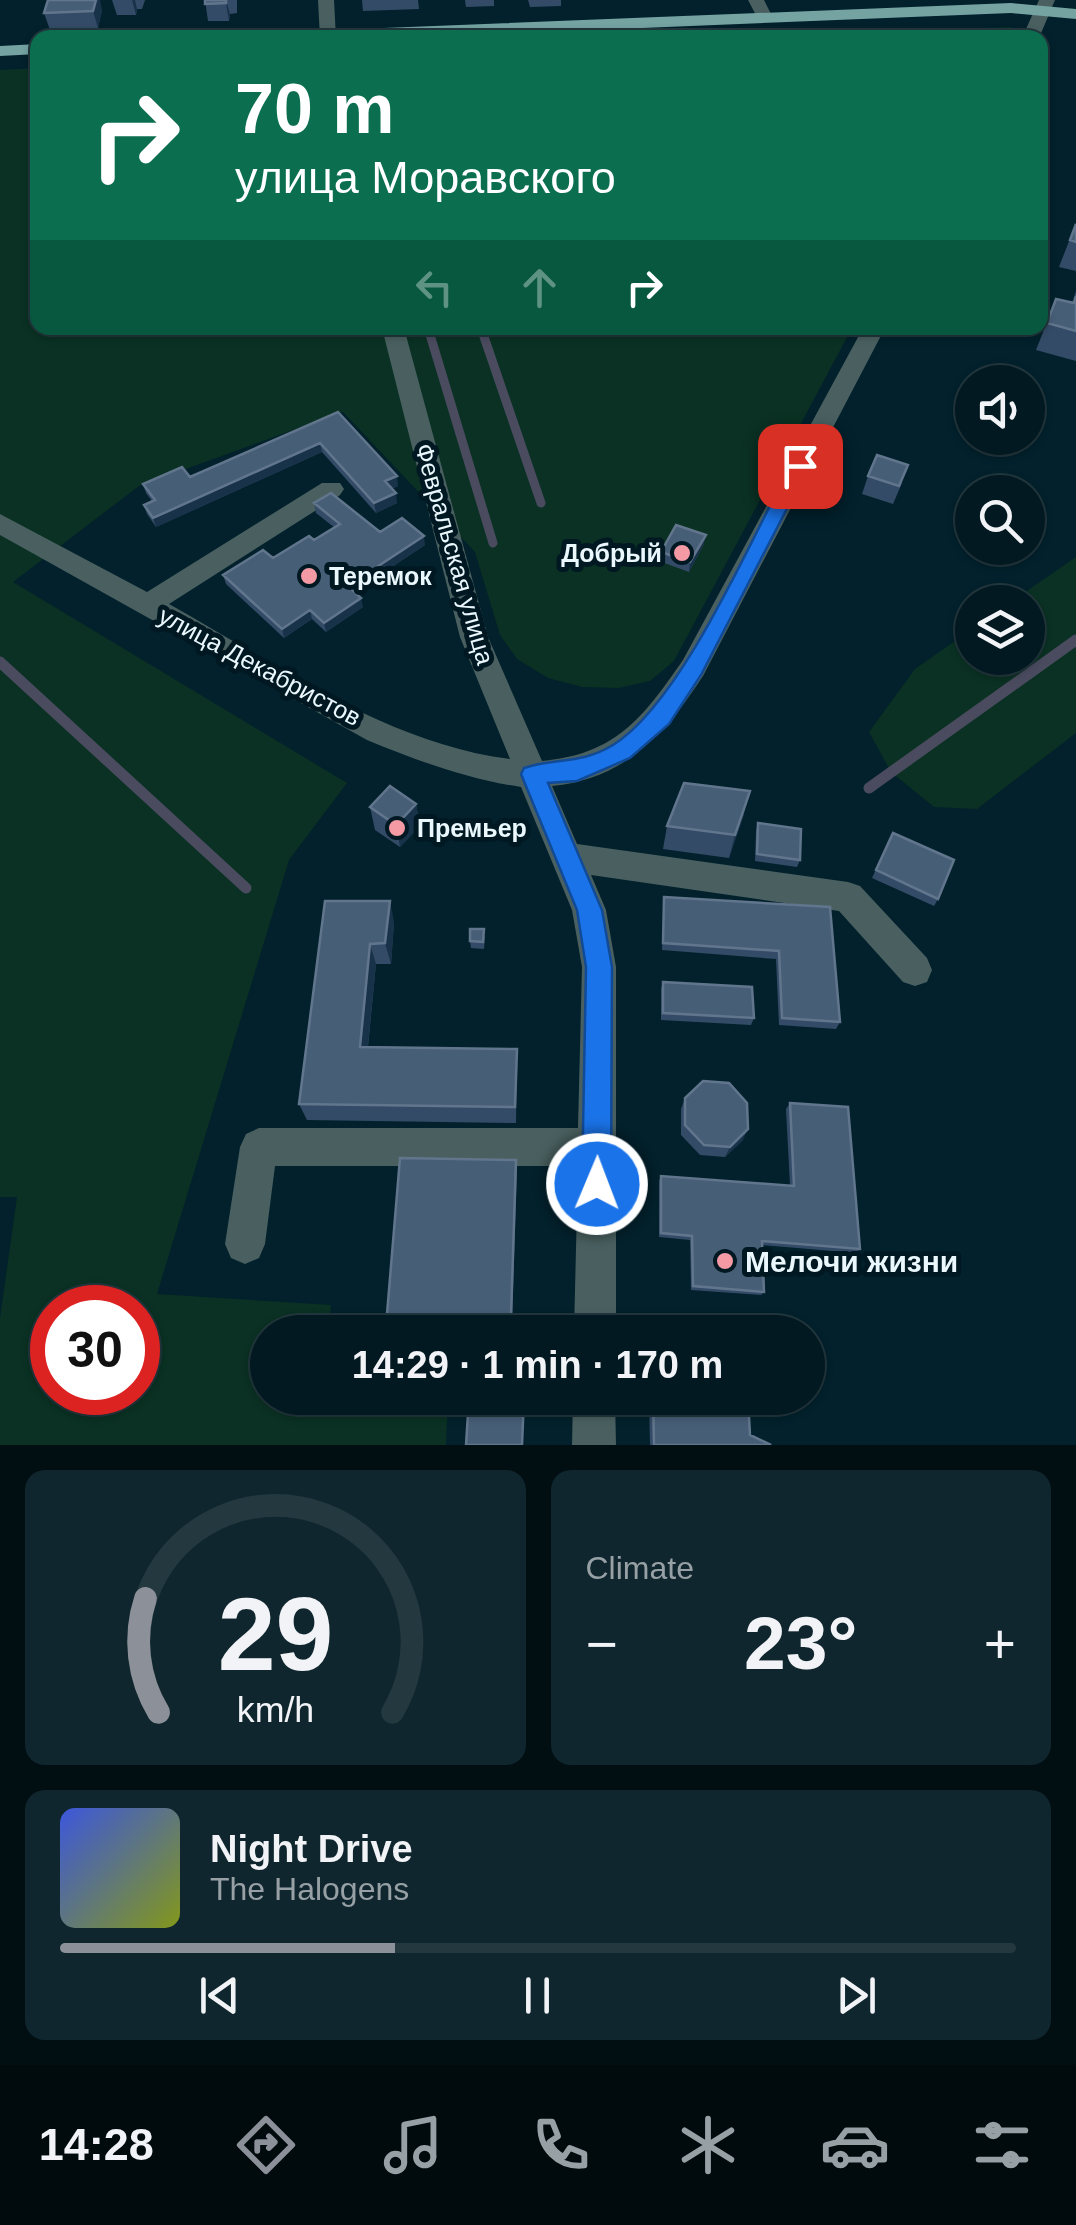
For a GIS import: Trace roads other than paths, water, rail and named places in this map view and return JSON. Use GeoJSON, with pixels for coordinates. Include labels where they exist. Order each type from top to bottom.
{"type":"FeatureCollection","features":[{"type":"Feature","properties":{"kind":"main road"},"geometry":{"type":"LineString","coordinates":[[420,30],[760,8],[1046,5],[1076,14]]}},
{"type":"Feature","properties":{"kind":"main road"},"geometry":{"type":"LineString","coordinates":[[0,51],[30,49]]}},
{"type":"Feature","properties":{"kind":"street"},"geometry":{"type":"LineString","coordinates":[[326,0],[327,30]]}},
{"type":"Feature","properties":{"kind":"street"},"geometry":{"type":"LineString","coordinates":[[1034,30],[1046,5]]}},
{"type":"Feature","properties":{"kind":"street","name":"Февральская улица"},"geometry":{"type":"LineString","coordinates":[[395,335],[474,637],[589,910],[599,967],[595,1315]]}},
{"type":"Feature","properties":{"kind":"street","name":"улица Декабристов"},"geometry":{"type":"LineString","coordinates":[[0,522],[313,699],[416,747],[487,770],[533,774],[577,771],[622,751],[661,717],[693,668],[870,335]]}},
{"type":"Feature","properties":{"kind":"street"},"geometry":{"type":"LineString","coordinates":[[149,606],[332,488]]}},
{"type":"Feature","properties":{"kind":"street"},"geometry":{"type":"LineString","coordinates":[[567,857],[848,897],[915,970]]}},
{"type":"Feature","properties":{"kind":"street"},"geometry":{"type":"LineString","coordinates":[[245,1244],[259,1147],[597,1147]]}},
{"type":"Feature","properties":{"kind":"street"},"geometry":{"type":"LineString","coordinates":[[594,1415],[594,1445]]}},
{"type":"Feature","properties":{"kind":"waterway"},"geometry":{"type":"LineString","coordinates":[[430,335],[493,543]]}},
{"type":"Feature","properties":{"kind":"waterway"},"geometry":{"type":"LineString","coordinates":[[483,335],[541,503]]}},
{"type":"Feature","properties":{"kind":"waterway"},"geometry":{"type":"LineString","coordinates":[[869,788],[1076,640]]}},
{"type":"Feature","properties":{"kind":"waterway"},"geometry":{"type":"LineString","coordinates":[[0,662],[246,888]]}},
{"type":"Feature","properties":{"kind":"place","name":"Добрый"},"geometry":{"type":"Point","coordinates":[682,553]}},
{"type":"Feature","properties":{"kind":"place","name":"Теремок"},"geometry":{"type":"Point","coordinates":[309,576]}},
{"type":"Feature","properties":{"kind":"place","name":"Премьер"},"geometry":{"type":"Point","coordinates":[397,828]}},
{"type":"Feature","properties":{"kind":"place","name":"Мелочи жизни"},"geometry":{"type":"Point","coordinates":[725,1261]}}]}
